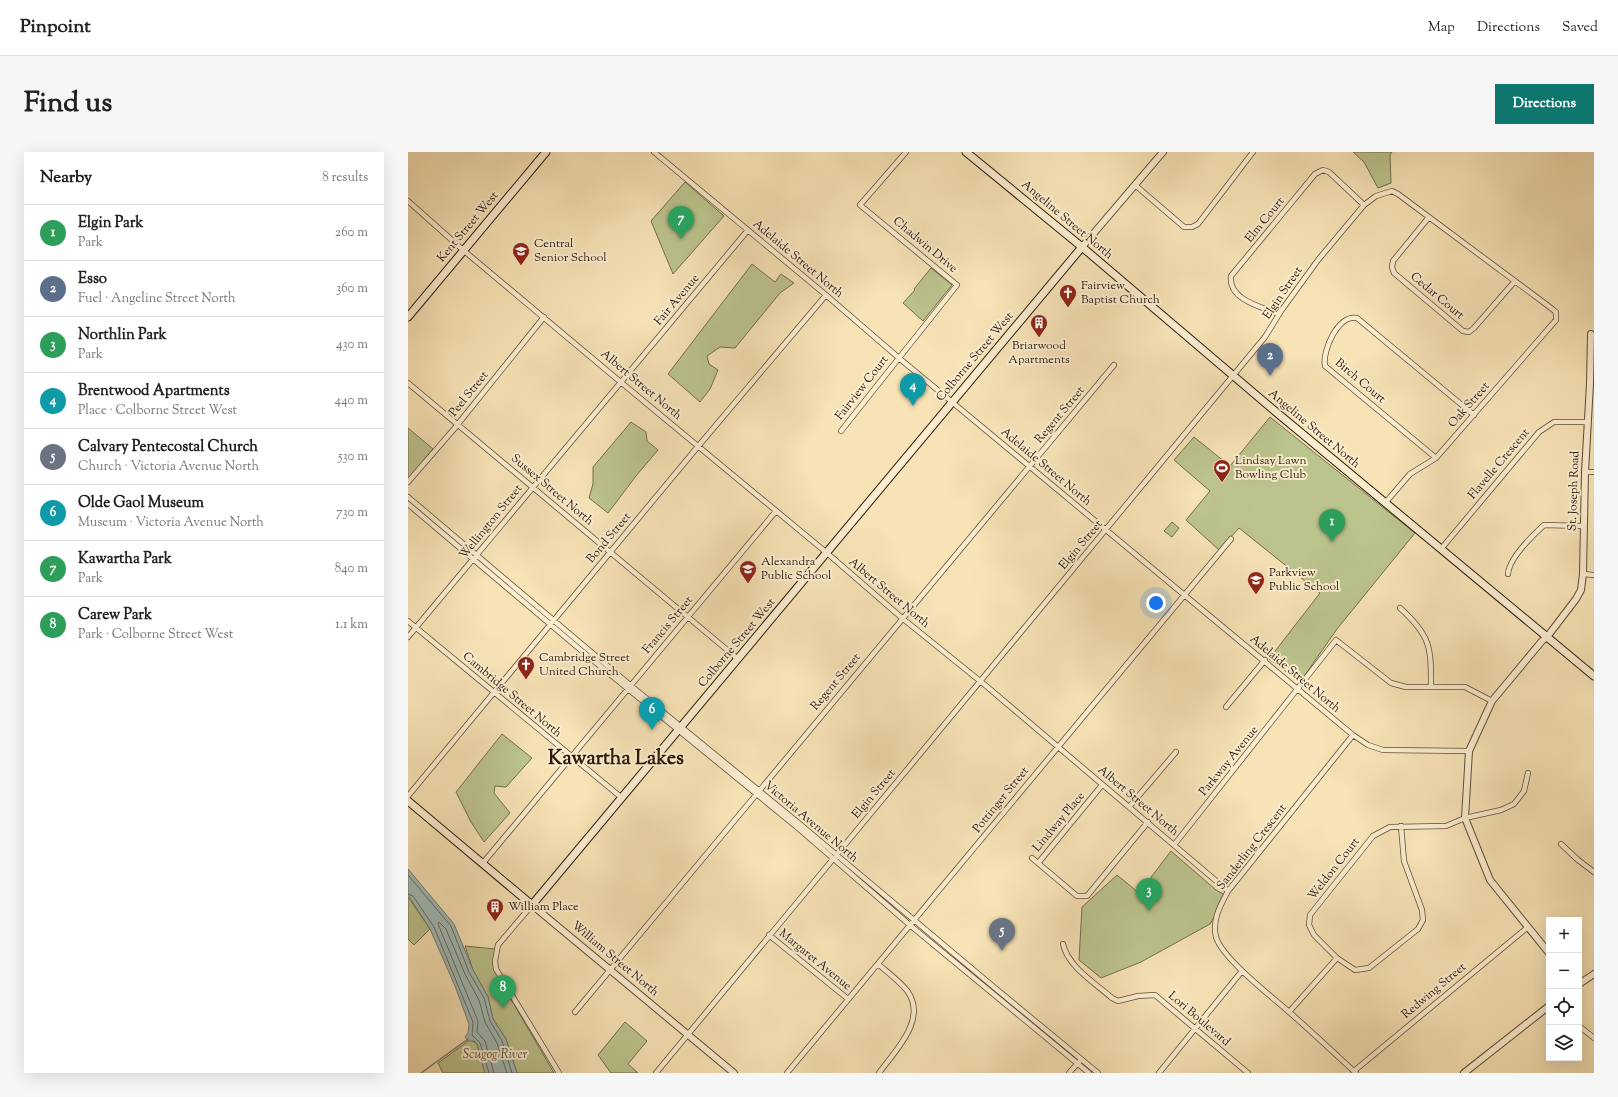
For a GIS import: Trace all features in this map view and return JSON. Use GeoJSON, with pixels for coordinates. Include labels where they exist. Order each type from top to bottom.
{"type":"FeatureCollection","features":[{"type":"Feature","properties":{"kind":"main road","name":"Kent Street West"},"geometry":{"type":"LineString","coordinates":[[408,317],[546,152]]}},
{"type":"Feature","properties":{"kind":"main road","name":"Angeline Street North"},"geometry":{"type":"LineString","coordinates":[[966,152],[1082,247],[1276,412],[1594,676]]}},
{"type":"Feature","properties":{"kind":"main road","name":"Colborne Street West"},"geometry":{"type":"LineString","coordinates":[[532,905],[1082,247]]}},
{"type":"Feature","properties":{"kind":"main road","name":"William Street North"},"geometry":{"type":"LineString","coordinates":[[408,801],[532,905]]}},
{"type":"Feature","properties":{"kind":"street","name":"Adelaide Street North"},"geometry":{"type":"LineString","coordinates":[[654,152],[826,295],[898,358],[1184,595],[1265,660],[1353,735],[1368,745],[1383,750],[1469,751]]}},
{"type":"Feature","properties":{"kind":"street","name":"Chadwin Drive"},"geometry":{"type":"LineString","coordinates":[[898,358],[958,285],[860,205],[906,152]]}},
{"type":"Feature","properties":{"kind":"street","name":"Colborne Street West"},"geometry":{"type":"LineString","coordinates":[[1082,247],[1163,152]]}},
{"type":"Feature","properties":{"kind":"street"},"geometry":{"type":"LineString","coordinates":[[1135,185],[1184,227],[1192,228],[1198,224],[1253,152]]}},
{"type":"Feature","properties":{"kind":"street","name":"Elm Court"},"geometry":{"type":"LineString","coordinates":[[1279,314],[1237,295],[1230,282],[1231,276],[1315,174],[1323,170],[1329,172],[1364,205]]}},
{"type":"Feature","properties":{"kind":"street","name":"Elgin Street"},"geometry":{"type":"LineString","coordinates":[[656,1073],[1271,330],[1279,314],[1318,260],[1364,205],[1376,196],[1392,191],[1556,312]]}},
{"type":"Feature","properties":{"kind":"street","name":"Albert Street North"},"geometry":{"type":"LineString","coordinates":[[408,201],[463,250],[827,552],[902,618],[1129,806],[1228,891]]}},
{"type":"Feature","properties":{"kind":"street","name":"Cedar Court"},"geometry":{"type":"LineString","coordinates":[[1429,217],[1393,261],[1392,267],[1394,273],[1462,331],[1469,332],[1474,328],[1515,281]]}},
{"type":"Feature","properties":{"kind":"street","name":"Fair Avenue"},"geometry":{"type":"LineString","coordinates":[[622,383],[748,230]]}},
{"type":"Feature","properties":{"kind":"street","name":"Bond Street"},"geometry":{"type":"LineString","coordinates":[[408,796],[698,446],[826,295]]}},
{"type":"Feature","properties":{"kind":"street","name":"Oak Street"},"geometry":{"type":"LineString","coordinates":[[1386,502],[1410,474],[1436,458],[1556,320],[1556,312]]}},
{"type":"Feature","properties":{"kind":"street","name":"Peel Street"},"geometry":{"type":"LineString","coordinates":[[408,482],[458,424],[544,317]]}},
{"type":"Feature","properties":{"kind":"street","name":"Birch Court"},"geometry":{"type":"LineString","coordinates":[[1436,458],[1325,366],[1324,362],[1327,346],[1339,324],[1349,318],[1357,318],[1474,415]]}},
{"type":"Feature","properties":{"kind":"street","name":"St. Joseph Road"},"geometry":{"type":"LineString","coordinates":[[1469,751],[1492,701],[1547,637],[1579,595],[1581,590],[1583,574],[1583,526],[1587,422],[1592,384],[1591,334]]}},
{"type":"Feature","properties":{"kind":"street","name":"Fairview Court"},"geometry":{"type":"LineString","coordinates":[[841,431],[898,358]]}},
{"type":"Feature","properties":{"kind":"street","name":"Regent Street"},"geometry":{"type":"LineString","coordinates":[[575,1012],[1114,365]]}},
{"type":"Feature","properties":{"kind":"street","name":"Sussex Street North"},"geometry":{"type":"LineString","coordinates":[[408,382],[738,659]]}},
{"type":"Feature","properties":{"kind":"street","name":"Wellington Street"},"geometry":{"type":"LineString","coordinates":[[408,637],[622,383]]}},
{"type":"Feature","properties":{"kind":"street","name":"Flavelle Crescent"},"geometry":{"type":"LineString","coordinates":[[1441,549],[1539,432],[1554,422],[1587,422]]}},
{"type":"Feature","properties":{"kind":"street"},"geometry":{"type":"LineString","coordinates":[[1585,472],[1594,472]]}},
{"type":"Feature","properties":{"kind":"street","name":"Victoria Avenue North"},"geometry":{"type":"LineString","coordinates":[[408,497],[475,558],[629,687],[1098,1073]]}},
{"type":"Feature","properties":{"kind":"street","name":"Victoria Avenue North"},"geometry":{"type":"LineString","coordinates":[[408,504],[433,521]]}},
{"type":"Feature","properties":{"kind":"street","name":"Francis Street"},"geometry":{"type":"LineString","coordinates":[[483,863],[776,511]]}},
{"type":"Feature","properties":{"kind":"street"},"geometry":{"type":"LineString","coordinates":[[1508,574],[1508,567],[1531,538],[1544,525],[1583,526]]}},
{"type":"Feature","properties":{"kind":"street","name":"Pottinger Street"},"geometry":{"type":"LineString","coordinates":[[787,1073],[1057,747],[1231,540]]}},
{"type":"Feature","properties":{"kind":"street"},"geometry":{"type":"LineString","coordinates":[[1583,574],[1594,575]]}},
{"type":"Feature","properties":{"kind":"street"},"geometry":{"type":"LineString","coordinates":[[1400,608],[1414,621],[1425,638],[1431,654],[1431,687],[1464,687],[1492,701]]}},
{"type":"Feature","properties":{"kind":"street","name":"Cambridge Street North"},"geometry":{"type":"LineString","coordinates":[[408,621],[571,758],[622,798]]}},
{"type":"Feature","properties":{"kind":"street","name":"Parkway Avenue"},"geometry":{"type":"LineString","coordinates":[[1174,845],[1299,689],[1336,640],[1391,683],[1406,687],[1431,687]]}},
{"type":"Feature","properties":{"kind":"street"},"geometry":{"type":"LineString","coordinates":[[1226,707],[1265,660]]}},
{"type":"Feature","properties":{"kind":"street","name":"Sanderling Crescent"},"geometry":{"type":"LineString","coordinates":[[1353,735],[1228,891],[1217,913],[1215,922],[1216,938],[1242,971],[1355,1072]]}},
{"type":"Feature","properties":{"kind":"street"},"geometry":{"type":"LineString","coordinates":[[1469,751],[1465,818],[1490,880],[1546,949]]}},
{"type":"Feature","properties":{"kind":"street"},"geometry":{"type":"LineString","coordinates":[[1129,806],[1176,752]]}},
{"type":"Feature","properties":{"kind":"street","name":"Weldon Court"},"geometry":{"type":"LineString","coordinates":[[1401,826],[1404,861],[1422,910],[1423,920],[1418,929],[1369,968],[1354,970],[1337,958],[1314,936],[1309,925],[1310,915],[1373,836],[1390,827],[1401,826],[1446,826],[1465,818],[1501,810],[1514,804],[1524,791],[1528,773]]}},
{"type":"Feature","properties":{"kind":"street","name":"Lindway Place"},"geometry":{"type":"LineString","coordinates":[[1102,785],[1038,862],[1077,896],[1087,896],[1148,822]]}},
{"type":"Feature","properties":{"kind":"street"},"geometry":{"type":"LineString","coordinates":[[1561,844],[1578,860],[1594,872]]}},
{"type":"Feature","properties":{"kind":"street","name":"Victoria Avenue North"},"geometry":{"type":"LineString","coordinates":[[835,857],[910,926],[1089,1073]]}},
{"type":"Feature","properties":{"kind":"street"},"geometry":{"type":"LineString","coordinates":[[1032,858],[1038,862]]}},
{"type":"Feature","properties":{"kind":"street","name":"Colborne Street West"},"geometry":{"type":"LineString","coordinates":[[532,905],[498,945],[495,961],[496,969],[559,1073]]}},
{"type":"Feature","properties":{"kind":"street","name":"William Street North"},"geometry":{"type":"LineString","coordinates":[[532,905],[734,1073]]}},
{"type":"Feature","properties":{"kind":"street","name":"Redwing Street"},"geometry":{"type":"LineString","coordinates":[[1355,1072],[1528,927]]}},
{"type":"Feature","properties":{"kind":"street","name":"Margaret Avenue"},"geometry":{"type":"LineString","coordinates":[[769,935],[848,999]]}},
{"type":"Feature","properties":{"kind":"street","name":"Lori Boulevard"},"geometry":{"type":"LineString","coordinates":[[1062,944],[1073,965],[1112,998],[1118,1001],[1123,1001],[1138,996],[1154,995],[1247,1073]]}},
{"type":"Feature","properties":{"kind":"street"},"geometry":{"type":"LineString","coordinates":[[1289,1012],[1337,958]]}},
{"type":"Feature","properties":{"kind":"street"},"geometry":{"type":"LineString","coordinates":[[878,964],[908,992],[913,1007],[914,1017],[908,1035],[879,1073]]}},
{"type":"Feature","properties":{"kind":"street"},"geometry":{"type":"LineString","coordinates":[[1159,1073],[1242,971]]}},
{"type":"Feature","properties":{"kind":"street"},"geometry":{"type":"LineString","coordinates":[[1582,982],[1594,974]]}},
{"type":"Feature","properties":{"kind":"street"},"geometry":{"type":"LineString","coordinates":[[1012,1010],[1016,1006]]}},
{"type":"Feature","properties":{"kind":"street"},"geometry":{"type":"LineString","coordinates":[[1464,1073],[1546,1008]]}},
{"type":"Feature","properties":{"kind":"street"},"geometry":{"type":"LineString","coordinates":[[1582,1028],[1594,1038]]}},
{"type":"Feature","properties":{"kind":"street"},"geometry":{"type":"LineString","coordinates":[[1069,1073],[1081,1059]]}},
{"type":"Feature","properties":{"kind":"green space"},"geometry":{"type":"Polygon","coordinates":[[[1353,152],[1392,152],[1390,155],[1391,183],[1378,188],[1364,162],[1353,152]]]}},
{"type":"Feature","properties":{"kind":"green space"},"geometry":{"type":"Polygon","coordinates":[[[685,182],[724,216],[673,274],[651,221],[685,182]]]}},
{"type":"Feature","properties":{"kind":"green space"},"geometry":{"type":"Polygon","coordinates":[[[752,264],[775,282],[781,274],[794,283],[780,293],[735,348],[720,347],[707,356],[709,364],[718,370],[710,389],[700,402],[668,374],[752,264]]]}},
{"type":"Feature","properties":{"kind":"green space"},"geometry":{"type":"Polygon","coordinates":[[[931,268],[952,285],[923,321],[903,303],[915,290],[914,289],[931,268]]]}},
{"type":"Feature","properties":{"kind":"green space"},"geometry":{"type":"Polygon","coordinates":[[[1270,417],[1415,533],[1337,629],[1300,682],[1269,659],[1320,593],[1239,528],[1219,550],[1186,520],[1210,491],[1174,460],[1194,437],[1230,466],[1270,417]]]}},
{"type":"Feature","properties":{"kind":"green space"},"geometry":{"type":"Polygon","coordinates":[[[631,422],[646,432],[647,441],[658,450],[608,513],[589,498],[593,484],[593,467],[631,422]]]}},
{"type":"Feature","properties":{"kind":"green space"},"geometry":{"type":"Polygon","coordinates":[[[408,428],[433,449],[408,479],[408,428]]]}},
{"type":"Feature","properties":{"kind":"green space"},"geometry":{"type":"Polygon","coordinates":[[[1172,522],[1179,528],[1172,537],[1164,531],[1172,522]]]}},
{"type":"Feature","properties":{"kind":"green space"},"geometry":{"type":"Polygon","coordinates":[[[502,734],[532,758],[506,787],[495,786],[494,793],[510,813],[484,842],[471,822],[456,792],[502,734]]]}},
{"type":"Feature","properties":{"kind":"green space"},"geometry":{"type":"Polygon","coordinates":[[[1171,851],[1216,890],[1225,895],[1210,924],[1141,962],[1101,978],[1079,960],[1082,907],[1117,875],[1139,893],[1171,851]]]}},
{"type":"Feature","properties":{"kind":"green space"},"geometry":{"type":"Polygon","coordinates":[[[408,897],[430,929],[414,945],[408,939],[408,897]]]}},
{"type":"Feature","properties":{"kind":"green space"},"geometry":{"type":"Polygon","coordinates":[[[465,946],[495,949],[494,970],[554,1073],[517,1073],[506,1039],[493,1019],[488,997],[473,970],[465,946]]]}},
{"type":"Feature","properties":{"kind":"green space"},"geometry":{"type":"Polygon","coordinates":[[[625,1022],[647,1041],[628,1064],[638,1073],[611,1073],[598,1055],[625,1022]]]}},
{"type":"Feature","properties":{"kind":"green space"},"geometry":{"type":"Polygon","coordinates":[[[471,1040],[477,1044],[485,1073],[443,1073],[438,1063],[471,1040]]]}},
{"type":"Feature","properties":{"kind":"water","name":"Scugog River"},"geometry":{"type":"Polygon","coordinates":[[[408,869],[454,924],[473,970],[488,997],[493,1019],[506,1039],[517,1073],[485,1073],[477,1044],[474,1041],[468,1041],[465,1037],[468,1033],[469,1024],[455,986],[430,929],[408,895],[408,869]]]}},
{"type":"Feature","properties":{"kind":"waterway"},"geometry":{"type":"LineString","coordinates":[[421,1073],[468,1039]]}},
{"type":"Feature","properties":{"kind":"place","name":"Kawartha Park"},"geometry":{"type":"Point","coordinates":[681,239]}},
{"type":"Feature","properties":{"kind":"place","name":"Central Senior School"},"geometry":{"type":"Point","coordinates":[521,266]}},
{"type":"Feature","properties":{"kind":"place","name":"Fairview Baptist Church"},"geometry":{"type":"Point","coordinates":[1068,308]}},
{"type":"Feature","properties":{"kind":"place","name":"Briarwood Apartments"},"geometry":{"type":"Point","coordinates":[1039,338]}},
{"type":"Feature","properties":{"kind":"place","name":"Esso"},"geometry":{"type":"Point","coordinates":[1270,376]}},
{"type":"Feature","properties":{"kind":"place","name":"Brentwood Apartments"},"geometry":{"type":"Point","coordinates":[913,406]}},
{"type":"Feature","properties":{"kind":"place","name":"Lindsay Lawn Bowling Club"},"geometry":{"type":"Point","coordinates":[1222,483]}},
{"type":"Feature","properties":{"kind":"place","name":"Elgin Park"},"geometry":{"type":"Point","coordinates":[1332,542]}},
{"type":"Feature","properties":{"kind":"place","name":"Alexandra Public School"},"geometry":{"type":"Point","coordinates":[748,584]}},
{"type":"Feature","properties":{"kind":"place","name":"Parkview Public School"},"geometry":{"type":"Point","coordinates":[1256,595]}},
{"type":"Feature","properties":{"kind":"place","name":"Cambridge Street United Church"},"geometry":{"type":"Point","coordinates":[526,680]}},
{"type":"Feature","properties":{"kind":"place","name":"Olde Gaol Museum"},"geometry":{"type":"Point","coordinates":[652,730]}},
{"type":"Feature","properties":{"kind":"place","name":"Northlin Park"},"geometry":{"type":"Point","coordinates":[1149,911]}},
{"type":"Feature","properties":{"kind":"place","name":"William Place"},"geometry":{"type":"Point","coordinates":[495,922]}},
{"type":"Feature","properties":{"kind":"place","name":"Calvary Pentecostal Church"},"geometry":{"type":"Point","coordinates":[1002,951]}},
{"type":"Feature","properties":{"kind":"place","name":"Carew Park"},"geometry":{"type":"Point","coordinates":[503,1008]}},
{"type":"Feature","properties":{"kind":"district","name":"Kawartha Lakes"},"geometry":{"type":"Point","coordinates":[616,759]}}]}
